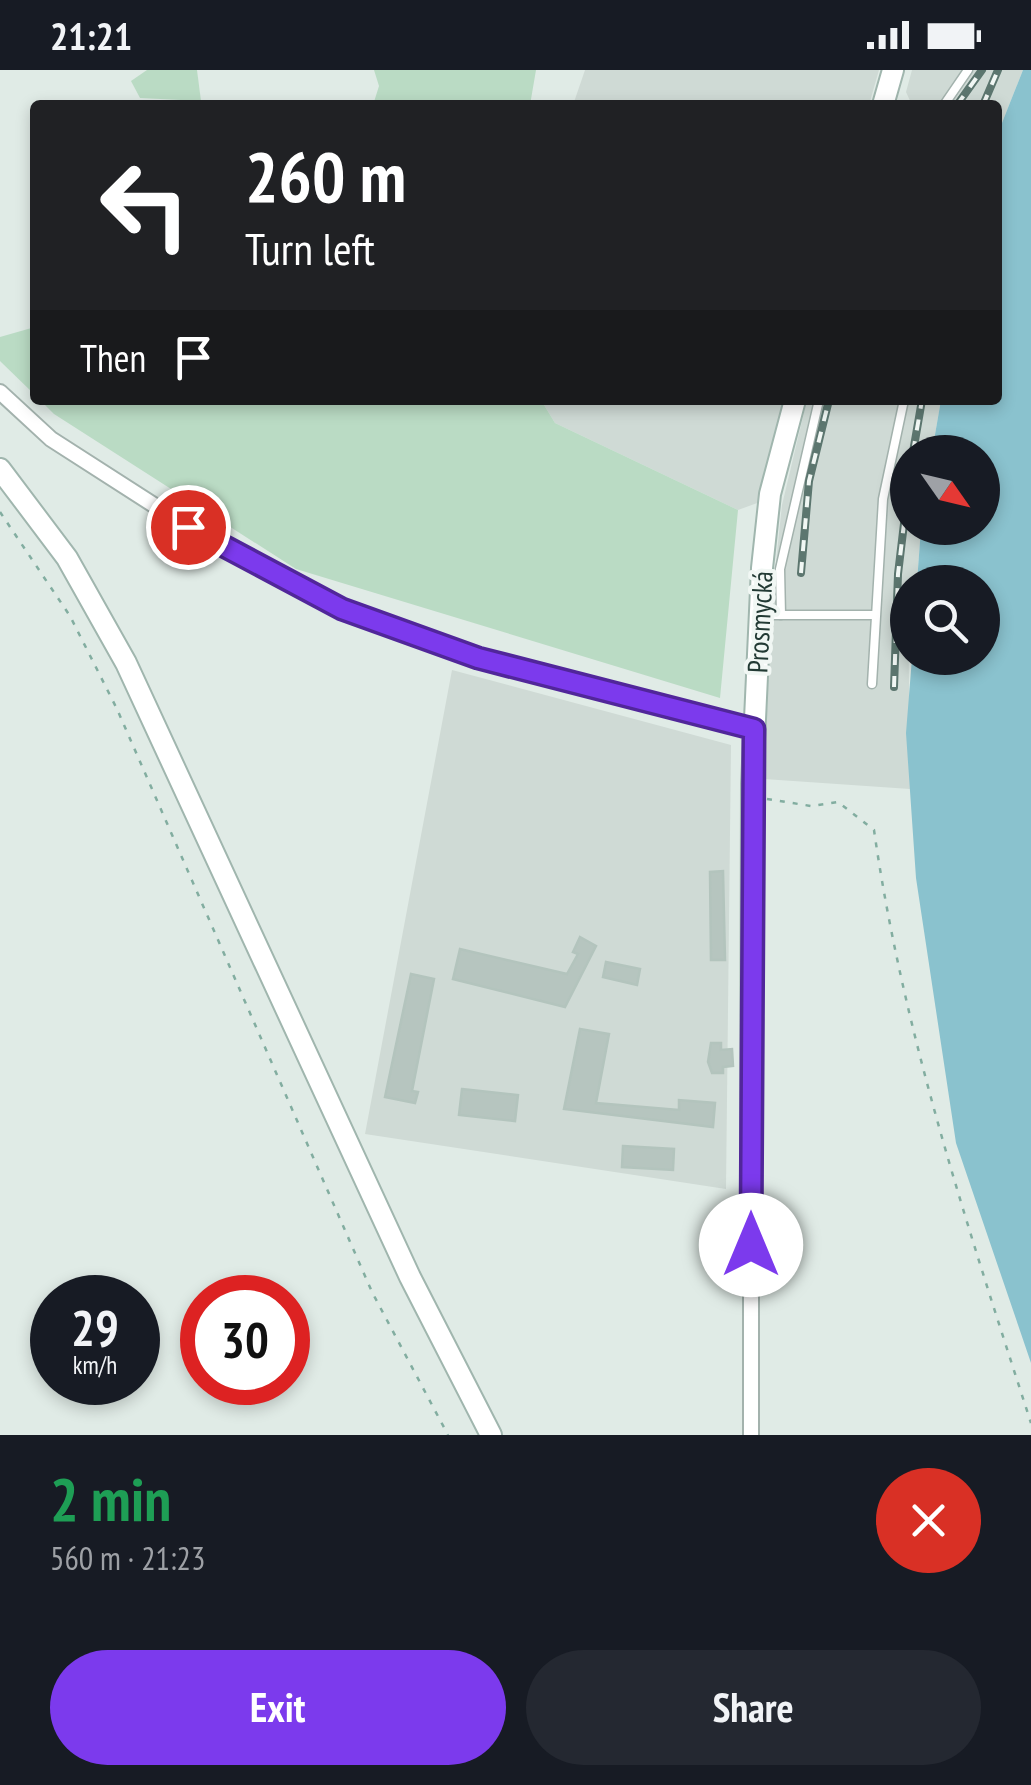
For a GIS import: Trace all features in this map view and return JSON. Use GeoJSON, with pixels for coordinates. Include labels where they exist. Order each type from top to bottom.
{"type":"FeatureCollection","features":[{"type":"Feature","properties":{"kind":"main road"},"geometry":{"type":"LineString","coordinates":[[883,100],[892,70]]}},
{"type":"Feature","properties":{"kind":"main road","name":"Prosmycká"},"geometry":{"type":"LineString","coordinates":[[751,1207],[754,729],[771,615],[770,494],[793,405]]}},
{"type":"Feature","properties":{"kind":"main road"},"geometry":{"type":"LineString","coordinates":[[0,469],[67,558],[126,663],[410,1277],[492,1435]]}},
{"type":"Feature","properties":{"kind":"street"},"geometry":{"type":"LineString","coordinates":[[0,392],[52,438],[188,527],[342,609],[478,658],[754,729]]}},
{"type":"Feature","properties":{"kind":"street"},"geometry":{"type":"LineString","coordinates":[[750,1435],[751,1207]]}},
{"type":"Feature","properties":{"kind":"lane"},"geometry":{"type":"LineString","coordinates":[[947,100],[968,70]]}},
{"type":"Feature","properties":{"kind":"lane"},"geometry":{"type":"LineString","coordinates":[[818,405],[771,615],[874,616]]}},
{"type":"Feature","properties":{"kind":"lane"},"geometry":{"type":"LineString","coordinates":[[872,684],[883,499],[903,405]]}},
{"type":"Feature","properties":{"kind":"path"},"geometry":{"type":"LineString","coordinates":[[0,512],[70,616],[117,709],[377,1302],[448,1435]]}},
{"type":"Feature","properties":{"kind":"path"},"geometry":{"type":"LineString","coordinates":[[752,784],[766,798],[810,806],[838,802],[874,830],[882,888],[942,1148],[1031,1424]]}},
{"type":"Feature","properties":{"kind":"shaded area"},"geometry":{"type":"Polygon","coordinates":[[[585,70],[879,70],[870,100],[575,100],[585,70]]]}},
{"type":"Feature","properties":{"kind":"shaded area"},"geometry":{"type":"Polygon","coordinates":[[[912,70],[1023,70],[1002,123],[1002,100],[910,100],[906,92],[912,70]]]}},
{"type":"Feature","properties":{"kind":"shaded area"},"geometry":{"type":"Polygon","coordinates":[[[544,405],[787,405],[760,502],[738,510],[555,423],[544,405]]]}},
{"type":"Feature","properties":{"kind":"shaded area"},"geometry":{"type":"Polygon","coordinates":[[[806,405],[940,405],[935,435],[890,435],[890,545],[920,545],[918,565],[890,565],[890,675],[909,675],[910,789],[764,779],[772,600],[782,505],[806,405]]]}},
{"type":"Feature","properties":{"kind":"shaded area"},"geometry":{"type":"Polygon","coordinates":[[[452,670],[731,745],[726,1189],[365,1134],[452,670]]]}},
{"type":"Feature","properties":{"kind":"green space"},"geometry":{"type":"Polygon","coordinates":[[[147,70],[197,70],[201,100],[140,98],[131,81],[147,70]]]}},
{"type":"Feature","properties":{"kind":"green space"},"geometry":{"type":"Polygon","coordinates":[[[374,70],[536,70],[531,100],[375,100],[379,86],[374,70]]]}},
{"type":"Feature","properties":{"kind":"green space"},"geometry":{"type":"Polygon","coordinates":[[[30,328],[30,390],[0,361],[0,337],[30,328]]]}},
{"type":"Feature","properties":{"kind":"green space"},"geometry":{"type":"Polygon","coordinates":[[[45,405],[544,405],[555,423],[738,510],[720,698],[296,569],[45,405]]]}},
{"type":"Feature","properties":{"kind":"water"},"geometry":{"type":"Polygon","coordinates":[[[1023,70],[1031,70],[1031,1363],[956,1143],[916,878],[906,733],[911,675],[1000,675],[1000,565],[918,565],[920,545],[1000,545],[1000,435],[935,435],[940,405],[1002,405],[1002,123],[1023,70]]]}},
{"type":"Feature","properties":{"kind":"building"},"geometry":{"type":"Polygon","coordinates":[[[723,871],[725,960],[711,960],[710,872],[723,871]]]}},
{"type":"Feature","properties":{"kind":"building"},"geometry":{"type":"Polygon","coordinates":[[[580,937],[596,946],[565,1007],[453,979],[460,949],[567,974],[578,954],[573,952],[580,937]]]}},
{"type":"Feature","properties":{"kind":"building"},"geometry":{"type":"Polygon","coordinates":[[[606,962],[640,969],[637,985],[603,977],[606,962]]]}},
{"type":"Feature","properties":{"kind":"building"},"geometry":{"type":"Polygon","coordinates":[[[411,974],[434,979],[412,1091],[418,1092],[415,1103],[385,1097],[411,974]]]}},
{"type":"Feature","properties":{"kind":"building"},"geometry":{"type":"Polygon","coordinates":[[[580,1029],[609,1034],[596,1103],[679,1110],[679,1100],[715,1103],[713,1127],[564,1109],[580,1029]]]}},
{"type":"Feature","properties":{"kind":"building"},"geometry":{"type":"Polygon","coordinates":[[[711,1043],[721,1043],[721,1050],[732,1049],[733,1066],[723,1067],[723,1073],[712,1073],[708,1062],[711,1043]]]}},
{"type":"Feature","properties":{"kind":"building"},"geometry":{"type":"Polygon","coordinates":[[[462,1089],[518,1095],[515,1121],[459,1115],[462,1089]]]}},
{"type":"Feature","properties":{"kind":"building"},"geometry":{"type":"Polygon","coordinates":[[[623,1146],[674,1149],[673,1170],[622,1167],[623,1146]]]}},
{"type":"Feature","properties":{"kind":"railway"},"geometry":{"type":"LineString","coordinates":[[961,100],[982,70]]}},
{"type":"Feature","properties":{"kind":"railway"},"geometry":{"type":"LineString","coordinates":[[985,100],[998,70]]}},
{"type":"Feature","properties":{"kind":"railway"},"geometry":{"type":"LineString","coordinates":[[801,573],[809,481],[828,405]]}},
{"type":"Feature","properties":{"kind":"railway"},"geometry":{"type":"LineString","coordinates":[[916,435],[921,405]]}},
{"type":"Feature","properties":{"kind":"railway"},"geometry":{"type":"LineString","coordinates":[[894,687],[901,545]]}},
{"type":"Feature","properties":{"kind":"route"},"geometry":{"type":"LineString","coordinates":[[188,527],[268,573],[342,609],[478,658],[754,729],[751,1245]]}}]}
